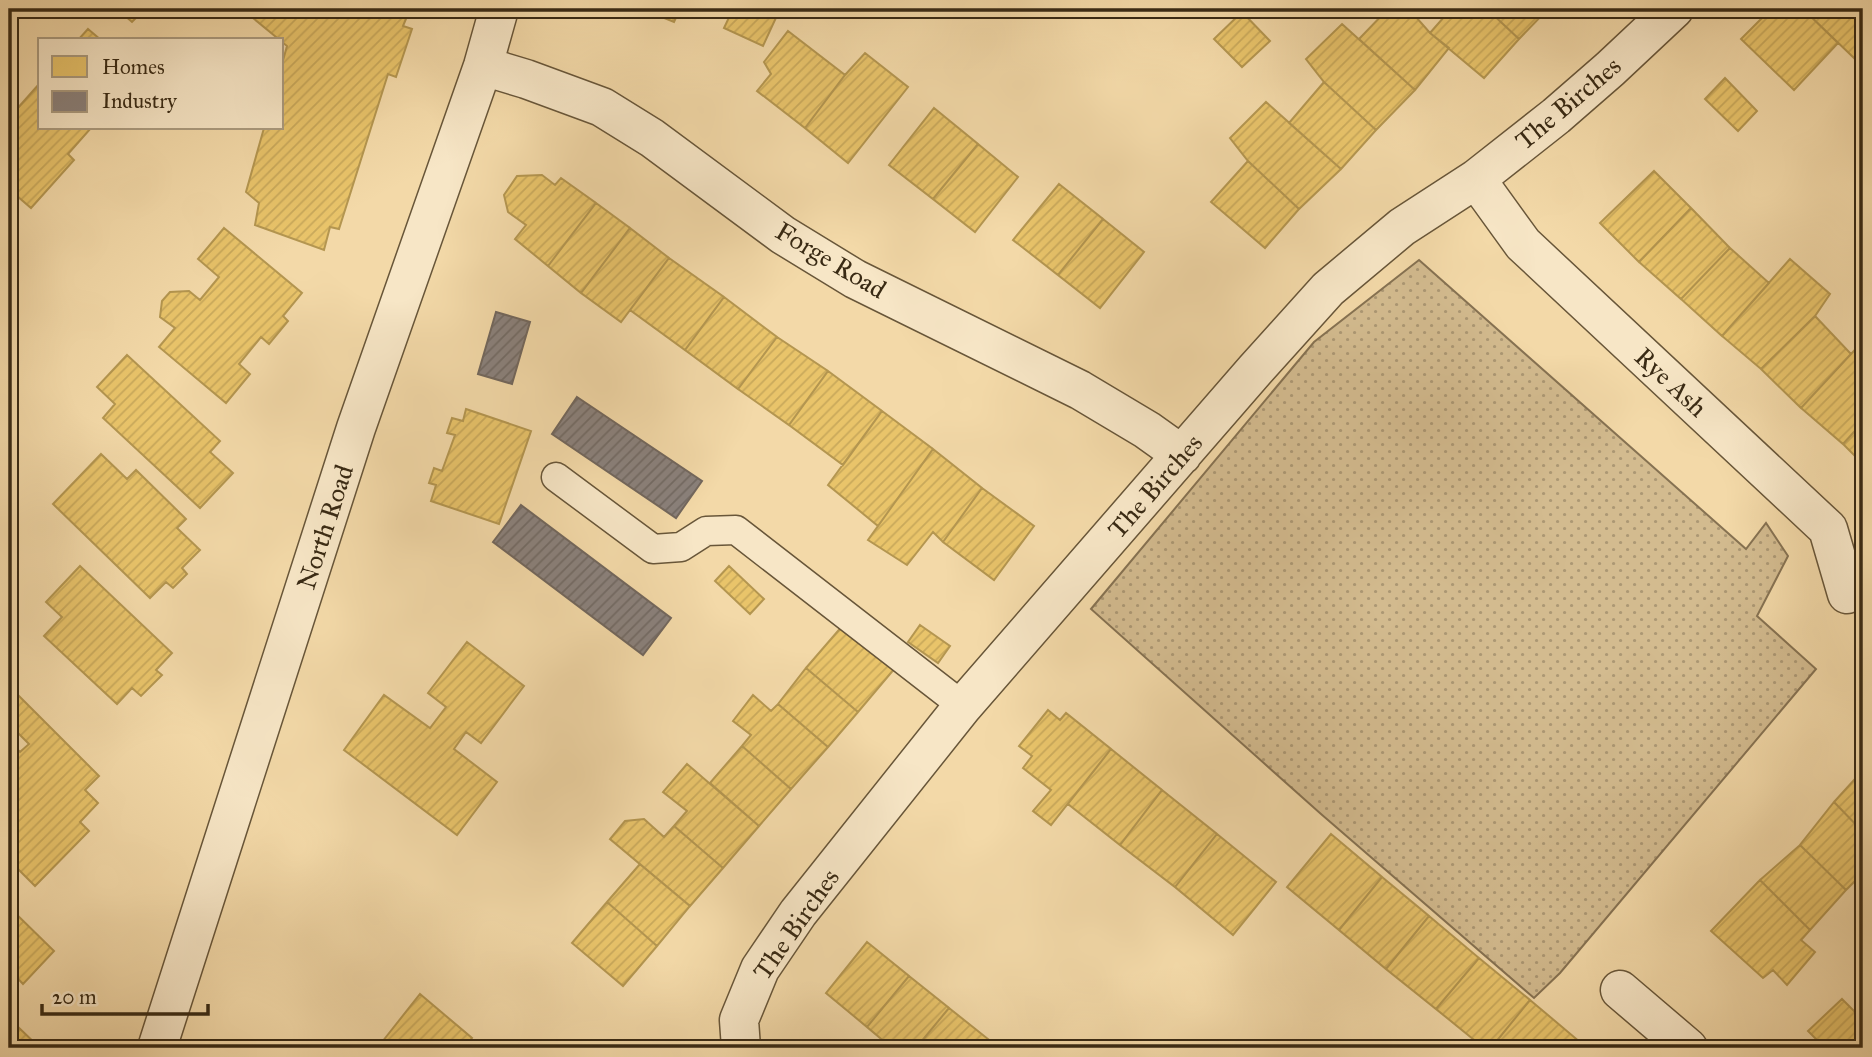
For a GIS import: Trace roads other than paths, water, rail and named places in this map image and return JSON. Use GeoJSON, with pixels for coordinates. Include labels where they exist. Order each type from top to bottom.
{"type":"FeatureCollection","features":[{"type":"Feature","properties":{"kind":"street","name":"North Road"},"geometry":{"type":"LineString","coordinates":[[157,1048],[356,428],[483,66],[499,9]]}},
{"type":"Feature","properties":{"kind":"street","name":"The Birches"},"geometry":{"type":"LineString","coordinates":[[741,1048],[739,1020],[760,969],[798,913],[962,706],[1255,370],[1328,289],[1402,227],[1476,179],[1556,116],[1674,9]]}},
{"type":"Feature","properties":{"kind":"street","name":"Forge Road"},"geometry":{"type":"LineString","coordinates":[[483,66],[601,107],[652,138],[783,235],[855,279],[1080,390],[1182,455]]}},
{"type":"Feature","properties":{"kind":"street","name":"Rye Ash"},"geometry":{"type":"LineString","coordinates":[[1476,179],[1523,244],[1828,530],[1847,594]]}},
{"type":"Feature","properties":{"kind":"street"},"geometry":{"type":"LineString","coordinates":[[1620,990],[1688,1048]]}},
{"type":"Feature","properties":{"kind":"lane"},"geometry":{"type":"LineString","coordinates":[[556,477],[653,549],[681,547],[706,531],[736,530],[962,706]]}}]}
